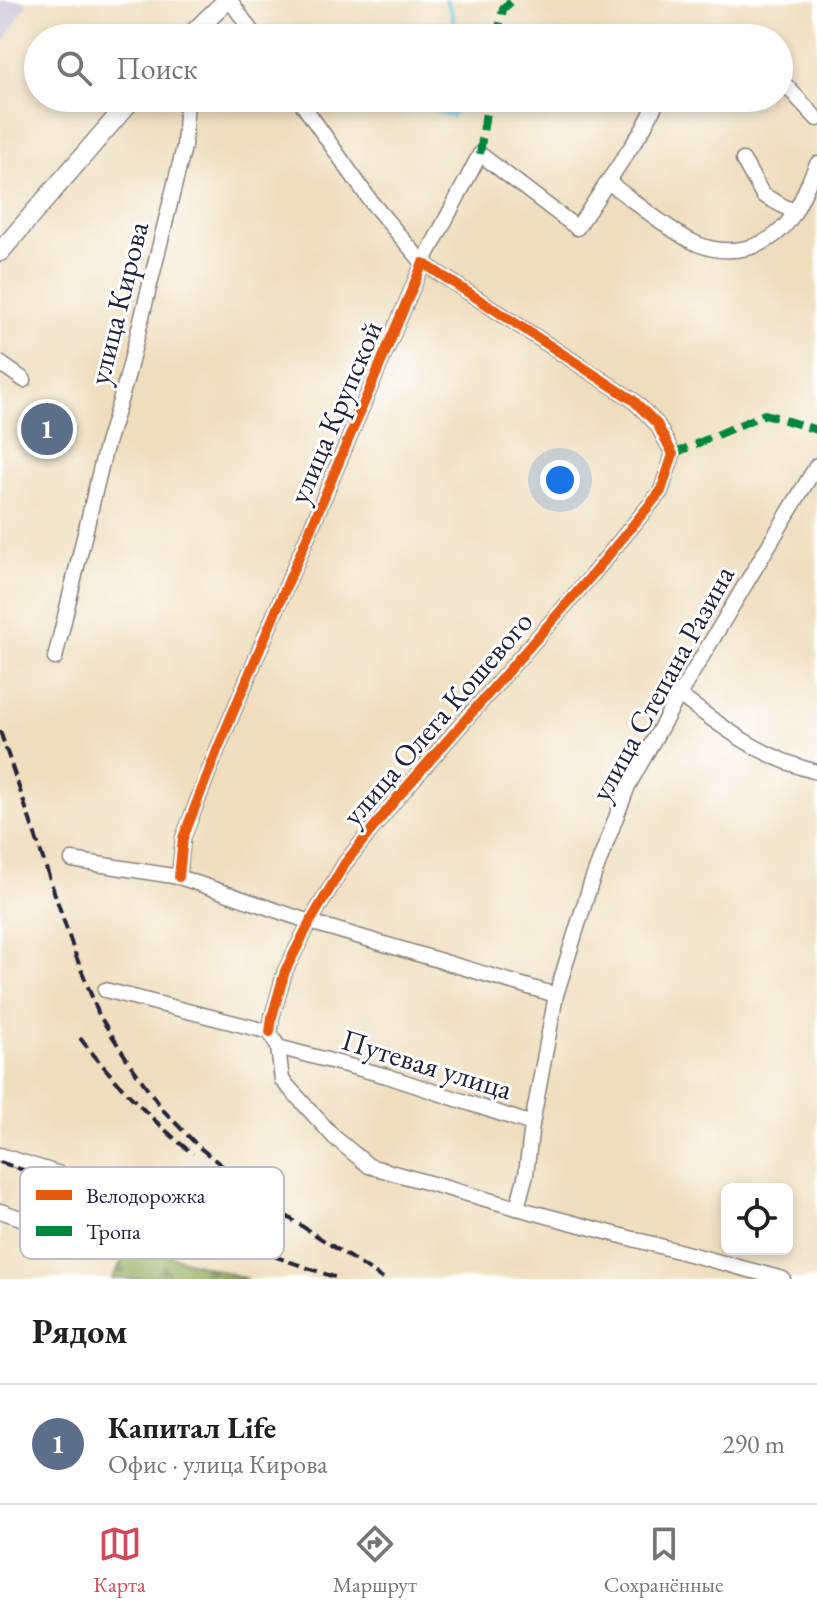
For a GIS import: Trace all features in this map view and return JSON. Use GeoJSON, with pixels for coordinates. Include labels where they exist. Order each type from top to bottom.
{"type":"FeatureCollection","features":[{"type":"Feature","properties":{"kind":"main road"},"geometry":{"type":"LineString","coordinates":[[203,24],[229,0]]}},
{"type":"Feature","properties":{"kind":"main road"},"geometry":{"type":"LineString","coordinates":[[0,252],[121,112]]}},
{"type":"Feature","properties":{"kind":"street"},"geometry":{"type":"LineString","coordinates":[[229,0],[246,24]]}},
{"type":"Feature","properties":{"kind":"street"},"geometry":{"type":"LineString","coordinates":[[793,93],[817,119]]}},
{"type":"Feature","properties":{"kind":"street","name":"улица Кирова"},"geometry":{"type":"LineString","coordinates":[[55,658],[105,450],[126,381],[184,147],[186,112]]}},
{"type":"Feature","properties":{"kind":"street"},"geometry":{"type":"LineString","coordinates":[[308,112],[372,203],[423,263]]}},
{"type":"Feature","properties":{"kind":"street"},"geometry":{"type":"LineString","coordinates":[[652,112],[608,182],[691,241],[727,251],[752,249],[772,239],[794,212],[817,164]]}},
{"type":"Feature","properties":{"kind":"street","name":"улица Крупской"},"geometry":{"type":"LineString","coordinates":[[179,877],[183,838],[218,748],[423,263],[480,154],[577,228],[608,182]]}},
{"type":"Feature","properties":{"kind":"street"},"geometry":{"type":"LineString","coordinates":[[743,160],[763,195],[794,212]]}},
{"type":"Feature","properties":{"kind":"street","name":"улица Олега Кошевого"},"geometry":{"type":"LineString","coordinates":[[270,1032],[285,971],[345,863],[397,798],[593,574],[661,491],[673,454],[657,424],[633,400],[423,263]]}},
{"type":"Feature","properties":{"kind":"street"},"geometry":{"type":"LineString","coordinates":[[0,363],[24,380]]}},
{"type":"Feature","properties":{"kind":"street","name":"улица Степана Разина"},"geometry":{"type":"LineString","coordinates":[[532,1124],[556,995],[591,883],[628,786],[817,465]]}},
{"type":"Feature","properties":{"kind":"street"},"geometry":{"type":"LineString","coordinates":[[679,695],[755,748],[791,766],[817,772]]}},
{"type":"Feature","properties":{"kind":"street"},"geometry":{"type":"LineString","coordinates":[[72,860],[179,877],[310,922],[556,995]]}},
{"type":"Feature","properties":{"kind":"street"},"geometry":{"type":"LineString","coordinates":[[105,990],[270,1032],[278,1047],[282,1080],[334,1137],[369,1166],[783,1279]]}},
{"type":"Feature","properties":{"kind":"street","name":"Путевая улица"},"geometry":{"type":"LineString","coordinates":[[278,1047],[387,1076],[532,1124],[526,1174],[517,1208]]}},
{"type":"Feature","properties":{"kind":"street"},"geometry":{"type":"LineString","coordinates":[[0,1155],[38,1167]]}},
{"type":"Feature","properties":{"kind":"street"},"geometry":{"type":"LineString","coordinates":[[0,1211],[20,1218]]}},
{"type":"Feature","properties":{"kind":"shaded area"},"geometry":{"type":"Polygon","coordinates":[[[0,0],[20,0],[27,4],[0,48],[0,0]]]}},
{"type":"Feature","properties":{"kind":"green space"},"geometry":{"type":"Polygon","coordinates":[[[123,1259],[181,1259],[247,1279],[112,1279],[123,1259]]]}},
{"type":"Feature","properties":{"kind":"waterway"},"geometry":{"type":"LineString","coordinates":[[446,0],[454,24]]}},
{"type":"Feature","properties":{"kind":"waterway"},"geometry":{"type":"LineString","coordinates":[[441,112],[452,116],[453,112]]}},
{"type":"Feature","properties":{"kind":"railway"},"geometry":{"type":"LineString","coordinates":[[0,731],[74,951],[99,1015],[163,1110],[224,1167]]}},
{"type":"Feature","properties":{"kind":"railway"},"geometry":{"type":"LineString","coordinates":[[80,1038],[133,1099],[193,1154]]}},
{"type":"Feature","properties":{"kind":"railway"},"geometry":{"type":"LineString","coordinates":[[0,1162],[20,1169]]}},
{"type":"Feature","properties":{"kind":"railway"},"geometry":{"type":"LineString","coordinates":[[284,1215],[383,1279]]}},
{"type":"Feature","properties":{"kind":"railway"},"geometry":{"type":"LineString","coordinates":[[282,1259],[340,1279]]}},
{"type":"Feature","properties":{"kind":"marked path"},"geometry":{"type":"LineString","coordinates":[[500,24],[503,9],[513,0]]}},
{"type":"Feature","properties":{"kind":"marked path"},"geometry":{"type":"LineString","coordinates":[[480,154],[486,112]]}},
{"type":"Feature","properties":{"kind":"marked path"},"geometry":{"type":"LineString","coordinates":[[673,454],[765,414],[817,430]]}},
{"type":"Feature","properties":{"kind":"cycle path"},"geometry":{"type":"LineString","coordinates":[[179,877],[183,838],[218,748],[423,263],[633,400],[657,424],[673,454],[661,491],[593,574],[397,798],[345,863],[285,971],[270,1032]]}},
{"type":"Feature","properties":{"kind":"place","name":"Капитал Life"},"geometry":{"type":"Point","coordinates":[47,429]}}]}
